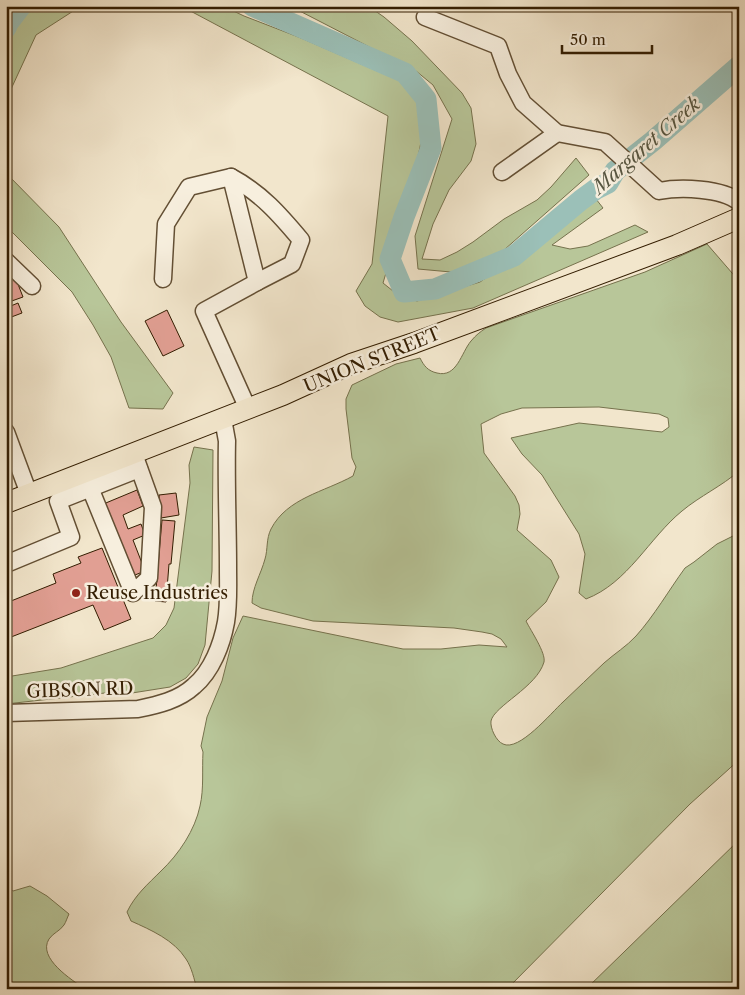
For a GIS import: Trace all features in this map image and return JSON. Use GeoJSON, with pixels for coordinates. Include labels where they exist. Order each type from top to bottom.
{"type":"FeatureCollection","features":[{"type":"Feature","properties":{"kind":"main road","name":"UNION STREET"},"geometry":{"type":"LineString","coordinates":[[6,502],[29,494],[55,493],[87,481],[136,462],[222,419],[287,394],[351,364],[414,343],[677,245],[739,218]]}},
{"type":"Feature","properties":{"kind":"street"},"geometry":{"type":"LineString","coordinates":[[425,17],[498,46],[503,72],[523,103],[557,133],[605,142],[659,191],[673,188],[724,193],[739,202]]}},
{"type":"Feature","properties":{"kind":"street"},"geometry":{"type":"LineString","coordinates":[[502,172],[557,133]]}},
{"type":"Feature","properties":{"kind":"street"},"geometry":{"type":"LineString","coordinates":[[231,177],[257,282]]}},
{"type":"Feature","properties":{"kind":"street"},"geometry":{"type":"LineString","coordinates":[[164,279],[166,224],[189,187],[231,177],[248,186],[278,212],[301,240],[292,264],[204,311],[248,409]]}},
{"type":"Feature","properties":{"kind":"street"},"geometry":{"type":"LineString","coordinates":[[6,261],[32,286]]}},
{"type":"Feature","properties":{"kind":"street","name":"GIBSON RD"},"geometry":{"type":"LineString","coordinates":[[6,713],[155,706],[184,694],[208,670],[223,635],[228,611],[227,441],[222,419]]}},
{"type":"Feature","properties":{"kind":"street"},"geometry":{"type":"LineString","coordinates":[[6,432],[29,494]]}},
{"type":"Feature","properties":{"kind":"street"},"geometry":{"type":"LineString","coordinates":[[87,481],[133,594],[149,578],[153,507],[136,462]]}},
{"type":"Feature","properties":{"kind":"street"},"geometry":{"type":"LineString","coordinates":[[6,564],[71,537],[55,493]]}},
{"type":"Feature","properties":{"kind":"green space"},"geometry":{"type":"Polygon","coordinates":[[[29,6],[81,6],[36,35],[6,100],[6,37],[29,6]]]}},
{"type":"Feature","properties":{"kind":"green space"},"geometry":{"type":"Polygon","coordinates":[[[181,6],[223,6],[390,75],[404,84],[410,91],[415,98],[421,115],[421,142],[407,200],[383,283],[398,295],[417,301],[480,282],[596,199],[603,208],[552,245],[570,249],[588,246],[635,225],[648,232],[473,308],[398,322],[380,317],[365,306],[356,291],[372,264],[388,116],[181,6]]]}},
{"type":"Feature","properties":{"kind":"green space"},"geometry":{"type":"Polygon","coordinates":[[[290,6],[368,6],[412,41],[462,93],[471,108],[476,144],[471,161],[449,190],[433,224],[422,259],[440,260],[473,242],[504,219],[537,200],[576,158],[589,175],[504,250],[487,260],[451,272],[418,269],[415,236],[452,119],[433,85],[416,71],[290,6]]]}},
{"type":"Feature","properties":{"kind":"green space"},"geometry":{"type":"Polygon","coordinates":[[[6,173],[59,227],[121,322],[173,393],[163,409],[129,408],[111,357],[72,292],[6,226],[6,173]]]}},
{"type":"Feature","properties":{"kind":"green space"},"geometry":{"type":"Polygon","coordinates":[[[707,244],[739,281],[739,471],[682,511],[626,571],[601,592],[586,599],[579,593],[585,554],[579,534],[542,475],[522,454],[511,438],[579,423],[662,432],[669,427],[668,418],[659,414],[599,407],[522,408],[501,414],[481,424],[484,453],[515,496],[519,505],[520,514],[517,530],[551,560],[559,577],[546,602],[526,621],[543,653],[544,662],[540,671],[525,688],[494,715],[491,724],[496,737],[503,744],[510,745],[526,737],[604,663],[636,636],[685,568],[717,544],[739,533],[739,760],[690,804],[507,989],[197,989],[190,966],[181,952],[162,936],[131,921],[127,912],[138,895],[180,849],[198,815],[202,786],[203,752],[201,746],[207,717],[222,681],[233,638],[243,616],[403,649],[441,649],[479,645],[507,647],[501,639],[492,634],[482,632],[454,628],[313,621],[261,608],[252,603],[255,586],[265,559],[269,533],[278,518],[296,503],[353,476],[356,467],[352,458],[346,409],[346,399],[352,385],[396,364],[420,358],[431,371],[444,374],[454,368],[471,341],[486,328],[645,272],[707,244]]]}},
{"type":"Feature","properties":{"kind":"green space"},"geometry":{"type":"Polygon","coordinates":[[[194,447],[213,450],[212,571],[205,645],[198,664],[186,678],[170,687],[132,693],[114,692],[6,704],[6,677],[61,668],[153,638],[166,625],[174,608],[190,483],[189,465],[194,447]]]}},
{"type":"Feature","properties":{"kind":"green space"},"geometry":{"type":"Polygon","coordinates":[[[739,840],[739,989],[586,989],[739,840]]]}},
{"type":"Feature","properties":{"kind":"green space"},"geometry":{"type":"Polygon","coordinates":[[[6,885],[13,891],[30,886],[47,896],[69,914],[62,927],[49,939],[47,946],[48,954],[58,968],[85,989],[6,989],[6,885]]]}},
{"type":"Feature","properties":{"kind":"building"},"geometry":{"type":"Polygon","coordinates":[[[14,274],[23,297],[6,303],[6,277],[14,274]]]}},
{"type":"Feature","properties":{"kind":"building"},"geometry":{"type":"Polygon","coordinates":[[[18,303],[22,313],[6,319],[6,308],[18,303]]]}},
{"type":"Feature","properties":{"kind":"building"},"geometry":{"type":"Polygon","coordinates":[[[167,310],[184,346],[163,356],[145,321],[167,310]]]}},
{"type":"Feature","properties":{"kind":"building"},"geometry":{"type":"Polygon","coordinates":[[[137,490],[143,506],[123,515],[128,529],[141,524],[145,535],[133,540],[145,571],[130,577],[101,505],[137,490]]]}},
{"type":"Feature","properties":{"kind":"building"},"geometry":{"type":"Polygon","coordinates":[[[176,493],[179,515],[161,518],[159,495],[176,493]]]}},
{"type":"Feature","properties":{"kind":"building"},"geometry":{"type":"Polygon","coordinates":[[[162,520],[175,521],[166,602],[155,601],[162,520]]]}},
{"type":"Feature","properties":{"kind":"building","name":"Reuse Industries"},"geometry":{"type":"Polygon","coordinates":[[[102,548],[131,619],[104,630],[93,605],[6,639],[6,603],[56,583],[53,574],[81,563],[78,557],[102,548]]]}},
{"type":"Feature","properties":{"kind":"waterway","name":"Margaret Creek"},"geometry":{"type":"LineString","coordinates":[[6,28],[21,6]]}},
{"type":"Feature","properties":{"kind":"waterway","name":"Margaret Creek"},"geometry":{"type":"LineString","coordinates":[[252,6],[405,73],[426,99],[431,148],[390,259],[404,292],[435,289],[514,256],[581,200],[608,183],[615,171],[653,141],[739,66]]}},
{"type":"Feature","properties":{"kind":"place","name":"Reuse Industries"},"geometry":{"type":"Point","coordinates":[76,593]}}]}
